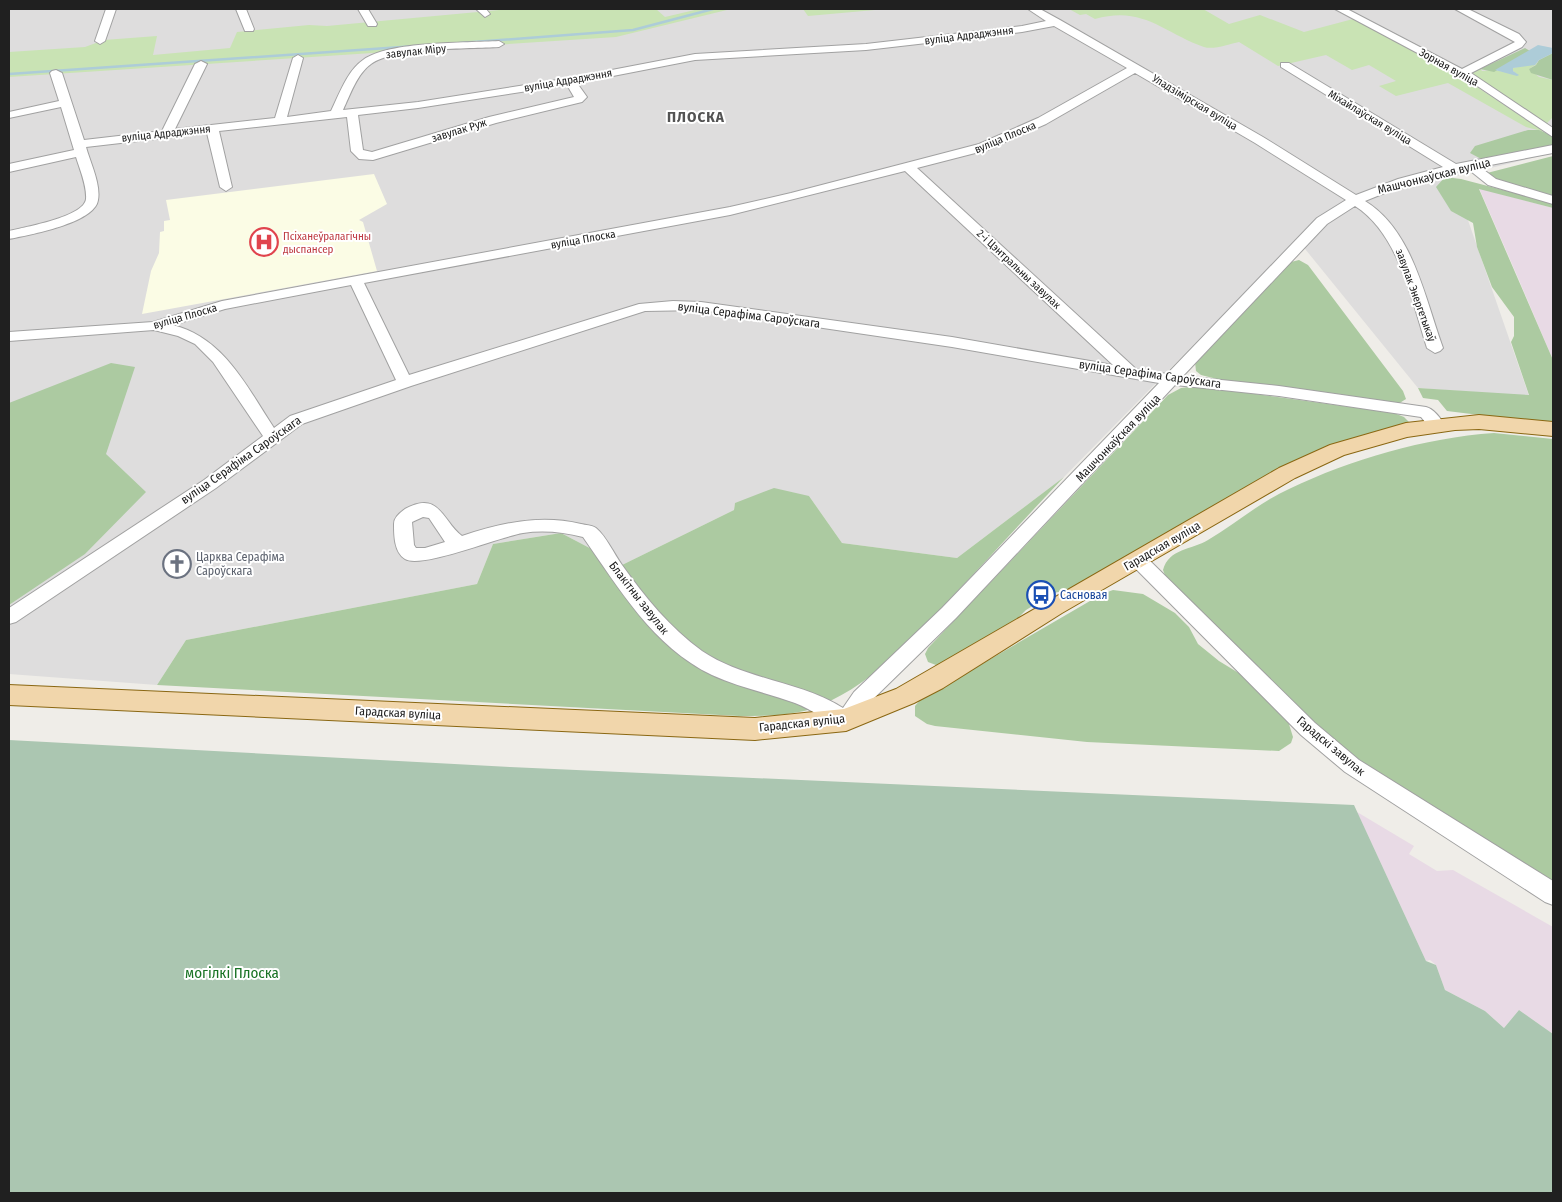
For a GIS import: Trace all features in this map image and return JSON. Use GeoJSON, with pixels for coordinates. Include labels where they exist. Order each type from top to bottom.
{"type":"FeatureCollection","features":[{"type":"Feature","properties":{"kind":"main road","name":"Гарадская вуліца"},"geometry":{"type":"LineString","coordinates":[[9,695],[755,729],[846,720],[877,708],[934,681],[1054,607],[1312,460],[1375,438],[1437,425],[1479,422],[1553,429]]}},
{"type":"Feature","properties":{"kind":"street"},"geometry":{"type":"LineString","coordinates":[[100,41],[111,9]]}},
{"type":"Feature","properties":{"kind":"street"},"geometry":{"type":"LineString","coordinates":[[241,9],[248,29]]}},
{"type":"Feature","properties":{"kind":"street"},"geometry":{"type":"LineString","coordinates":[[363,9],[372,24]]}},
{"type":"Feature","properties":{"kind":"street","name":"Уладзімірская вуліца"},"geometry":{"type":"LineString","coordinates":[[1033,9],[1136,68],[1355,199]]}},
{"type":"Feature","properties":{"kind":"street","name":"Зорная вуліца"},"geometry":{"type":"LineString","coordinates":[[1340,9],[1462,72],[1553,133]]}},
{"type":"Feature","properties":{"kind":"street"},"geometry":{"type":"LineString","coordinates":[[1460,9],[1514,36],[1521,42],[1462,72]]}},
{"type":"Feature","properties":{"kind":"street","name":"вуліца Адраджэння"},"geometry":{"type":"LineString","coordinates":[[9,168],[80,148],[167,133],[352,113],[570,81],[695,57],[866,47],[1022,29],[1056,22]]}},
{"type":"Feature","properties":{"kind":"street","name":"завулак Міру"},"geometry":{"type":"LineString","coordinates":[[335,115],[362,68],[376,56],[397,52],[499,44]]}},
{"type":"Feature","properties":{"kind":"street"},"geometry":{"type":"LineString","coordinates":[[280,121],[298,58]]}},
{"type":"Feature","properties":{"kind":"street"},"geometry":{"type":"LineString","coordinates":[[167,133],[201,64]]}},
{"type":"Feature","properties":{"kind":"street","name":"Міхайлаўская вуліца"},"geometry":{"type":"LineString","coordinates":[[1285,66],[1455,170]]}},
{"type":"Feature","properties":{"kind":"street","name":"вуліца Плоска"},"geometry":{"type":"LineString","coordinates":[[9,336],[154,326],[208,308],[730,211],[983,148],[1006,138],[1136,68]]}},
{"type":"Feature","properties":{"kind":"street"},"geometry":{"type":"LineString","coordinates":[[9,235],[67,220],[89,207],[92,202],[92,192],[80,148],[56,73]]}},
{"type":"Feature","properties":{"kind":"street","name":"завулак Руж"},"geometry":{"type":"LineString","coordinates":[[352,113],[357,151],[360,155],[373,156],[493,120],[578,100],[581,97],[570,81]]}},
{"type":"Feature","properties":{"kind":"street"},"geometry":{"type":"LineString","coordinates":[[9,114],[65,102]]}},
{"type":"Feature","properties":{"kind":"street"},"geometry":{"type":"LineString","coordinates":[[212,128],[226,187]]}},
{"type":"Feature","properties":{"kind":"street","name":"Машчонкаўская вуліца"},"geometry":{"type":"LineString","coordinates":[[846,720],[861,698],[949,613],[1173,380],[1322,221],[1355,199],[1395,184],[1553,149]]}},
{"type":"Feature","properties":{"kind":"street"},"geometry":{"type":"LineString","coordinates":[[1472,166],[1492,182],[1553,200]]}},
{"type":"Feature","properties":{"kind":"street","name":"2-і Цэнтральны завулак"},"geometry":{"type":"LineString","coordinates":[[908,167],[1130,372]]}},
{"type":"Feature","properties":{"kind":"street","name":"завулак Энергетыкаў"},"geometry":{"type":"LineString","coordinates":[[1355,199],[1376,216],[1398,246],[1435,348]]}},
{"type":"Feature","properties":{"kind":"street"},"geometry":{"type":"LineString","coordinates":[[355,280],[405,382]]}},
{"type":"Feature","properties":{"kind":"street","name":"вуліца Серафіма Сароўскага"},"geometry":{"type":"LineString","coordinates":[[9,617],[210,484],[271,436],[308,414],[629,310],[673,305],[701,306],[952,342],[1173,380],[1280,391],[1426,412],[1437,425]]}},
{"type":"Feature","properties":{"kind":"street"},"geometry":{"type":"LineString","coordinates":[[154,326],[179,330],[210,349],[271,436]]}},
{"type":"Feature","properties":{"kind":"street","name":"Блакітны завулак"},"geometry":{"type":"LineString","coordinates":[[460,544],[494,532],[526,525],[558,524],[588,532],[655,622],[688,653],[732,675],[804,698],[846,720]]}},
{"type":"Feature","properties":{"kind":"street","name":"Гарадскі завулак"},"geometry":{"type":"LineString","coordinates":[[1138,560],[1308,729],[1352,766],[1553,894]]}},
{"type":"Feature","properties":{"kind":"shaded area"},"geometry":{"type":"Polygon","coordinates":[[[9,9],[1553,9],[1553,153],[1453,177],[1529,396],[1418,388],[1297,239],[1064,477],[957,558],[842,543],[809,496],[735,503],[734,510],[622,565],[561,533],[493,544],[477,584],[186,640],[157,685],[9,674],[9,9]]]}},
{"type":"Feature","properties":{"kind":"shaded area","name":"Псіханеўралагічны дыспансер"},"geometry":{"type":"Polygon","coordinates":[[[374,174],[387,204],[359,220],[363,222],[377,271],[142,314],[151,271],[159,253],[160,232],[164,231],[164,221],[170,220],[166,200],[374,174]]]}},
{"type":"Feature","properties":{"kind":"shaded area"},"geometry":{"type":"Polygon","coordinates":[[[1479,188],[1553,208],[1553,360],[1519,280],[1479,188]]]}},
{"type":"Feature","properties":{"kind":"shaded area"},"geometry":{"type":"Polygon","coordinates":[[[1357,812],[1414,846],[1409,854],[1437,871],[1453,870],[1553,927],[1553,1034],[1519,1010],[1504,1028],[1485,1011],[1445,990],[1436,965],[1430,960],[1426,961],[1357,812]]]}},
{"type":"Feature","properties":{"kind":"green space"},"geometry":{"type":"Polygon","coordinates":[[[510,9],[656,9],[665,17],[699,9],[731,9],[616,37],[9,77],[9,52],[85,47],[104,40],[157,36],[153,55],[230,48],[237,32],[309,25],[327,26],[510,9]]]}},
{"type":"Feature","properties":{"kind":"green space"},"geometry":{"type":"Polygon","coordinates":[[[803,9],[886,9],[808,16],[803,9]]]}},
{"type":"Feature","properties":{"kind":"green space"},"geometry":{"type":"Polygon","coordinates":[[[1069,9],[1203,9],[1229,24],[1260,15],[1304,32],[1353,19],[1462,77],[1545,132],[1526,127],[1448,83],[1396,96],[1379,86],[1396,81],[1369,65],[1352,70],[1326,55],[1278,66],[1239,42],[1208,48],[1140,18],[1127,15],[1095,19],[1086,14],[1080,15],[1069,9]]]}},
{"type":"Feature","properties":{"kind":"green space"},"geometry":{"type":"Polygon","coordinates":[[[1525,48],[1530,51],[1494,72],[1480,69],[1525,48]]]}},
{"type":"Feature","properties":{"kind":"green space"},"geometry":{"type":"Polygon","coordinates":[[[1553,53],[1553,80],[1531,73],[1529,69],[1536,65],[1539,60],[1553,53]]]}},
{"type":"Feature","properties":{"kind":"green space"},"geometry":{"type":"Polygon","coordinates":[[[1538,63],[1529,69],[1539,77],[1553,80],[1553,117],[1547,123],[1550,126],[1471,73],[1480,68],[1482,71],[1495,70],[1518,75],[1513,71],[1513,68],[1538,63]]]}},
{"type":"Feature","properties":{"kind":"green space"},"geometry":{"type":"Polygon","coordinates":[[[1528,130],[1539,130],[1553,136],[1553,146],[1483,160],[1470,153],[1475,146],[1528,130]]]}},
{"type":"Feature","properties":{"kind":"green space"},"geometry":{"type":"Polygon","coordinates":[[[1553,156],[1553,196],[1496,181],[1487,173],[1553,156]]]}},
{"type":"Feature","properties":{"kind":"green space"},"geometry":{"type":"Polygon","coordinates":[[[1445,177],[1461,179],[1553,203],[1553,208],[1479,189],[1553,360],[1553,424],[1447,411],[1438,400],[1423,398],[1418,388],[1529,395],[1511,342],[1514,336],[1514,317],[1492,287],[1477,247],[1473,223],[1451,211],[1436,187],[1445,177]]]}},
{"type":"Feature","properties":{"kind":"green space"},"geometry":{"type":"Polygon","coordinates":[[[1299,260],[1308,265],[1403,391],[1406,399],[1398,404],[1217,379],[1201,375],[1196,371],[1195,362],[1291,262],[1299,260]]]}},
{"type":"Feature","properties":{"kind":"green space"},"geometry":{"type":"Polygon","coordinates":[[[111,363],[135,367],[106,454],[146,492],[85,554],[9,605],[9,403],[111,363]]]}},
{"type":"Feature","properties":{"kind":"green space"},"geometry":{"type":"Polygon","coordinates":[[[1197,386],[1394,413],[1404,417],[1409,422],[1342,443],[1079,587],[1054,593],[1026,610],[1009,627],[942,664],[936,665],[928,662],[925,654],[928,648],[1168,395],[1181,388],[1197,386]]]}},
{"type":"Feature","properties":{"kind":"green space"},"geometry":{"type":"Polygon","coordinates":[[[1494,433],[1553,439],[1553,882],[1425,806],[1352,755],[1257,670],[1166,578],[1163,570],[1170,557],[1176,553],[1208,540],[1268,500],[1313,478],[1363,459],[1415,445],[1494,433]]]}},
{"type":"Feature","properties":{"kind":"green space"},"geometry":{"type":"Polygon","coordinates":[[[1064,477],[919,632],[887,663],[851,689],[811,709],[775,715],[739,716],[157,685],[186,640],[477,584],[493,544],[561,533],[622,565],[734,510],[735,503],[774,488],[809,496],[842,543],[957,558],[1064,477]]]}},
{"type":"Feature","properties":{"kind":"green space"},"geometry":{"type":"Polygon","coordinates":[[[1113,590],[1143,594],[1175,613],[1189,627],[1198,644],[1219,661],[1242,675],[1288,721],[1293,737],[1291,743],[1279,751],[1087,742],[935,726],[927,724],[915,716],[915,706],[920,700],[1102,594],[1113,590]]]}},
{"type":"Feature","properties":{"kind":"green space","name":"могілкі Плоска"},"geometry":{"type":"Polygon","coordinates":[[[9,740],[510,767],[1354,805],[1426,961],[1436,965],[1445,990],[1485,1011],[1504,1028],[1519,1010],[1553,1034],[1553,1193],[9,1193],[9,740]]]}},
{"type":"Feature","properties":{"kind":"water"},"geometry":{"type":"Polygon","coordinates":[[[1538,45],[1553,48],[1553,53],[1539,60],[1535,65],[1513,68],[1513,71],[1519,75],[1517,76],[1495,70],[1538,45]]]}},
{"type":"Feature","properties":{"kind":"waterway"},"geometry":{"type":"LineString","coordinates":[[460,43],[633,30],[713,9]]}},
{"type":"Feature","properties":{"kind":"waterway"},"geometry":{"type":"LineString","coordinates":[[9,74],[416,46]]}},
{"type":"Feature","properties":{"kind":"place","name":"Псіханеўралагічны дыспансер"},"geometry":{"type":"Point","coordinates":[264,242]}},
{"type":"Feature","properties":{"kind":"place","name":"Царква Серафіма Сароўскага"},"geometry":{"type":"Point","coordinates":[177,564]}},
{"type":"Feature","properties":{"kind":"place","name":"Сасновая"},"geometry":{"type":"Point","coordinates":[1041,595]}},
{"type":"Feature","properties":{"kind":"district","name":"ПЛОСКА"},"geometry":{"type":"Point","coordinates":[696,117]}}]}
